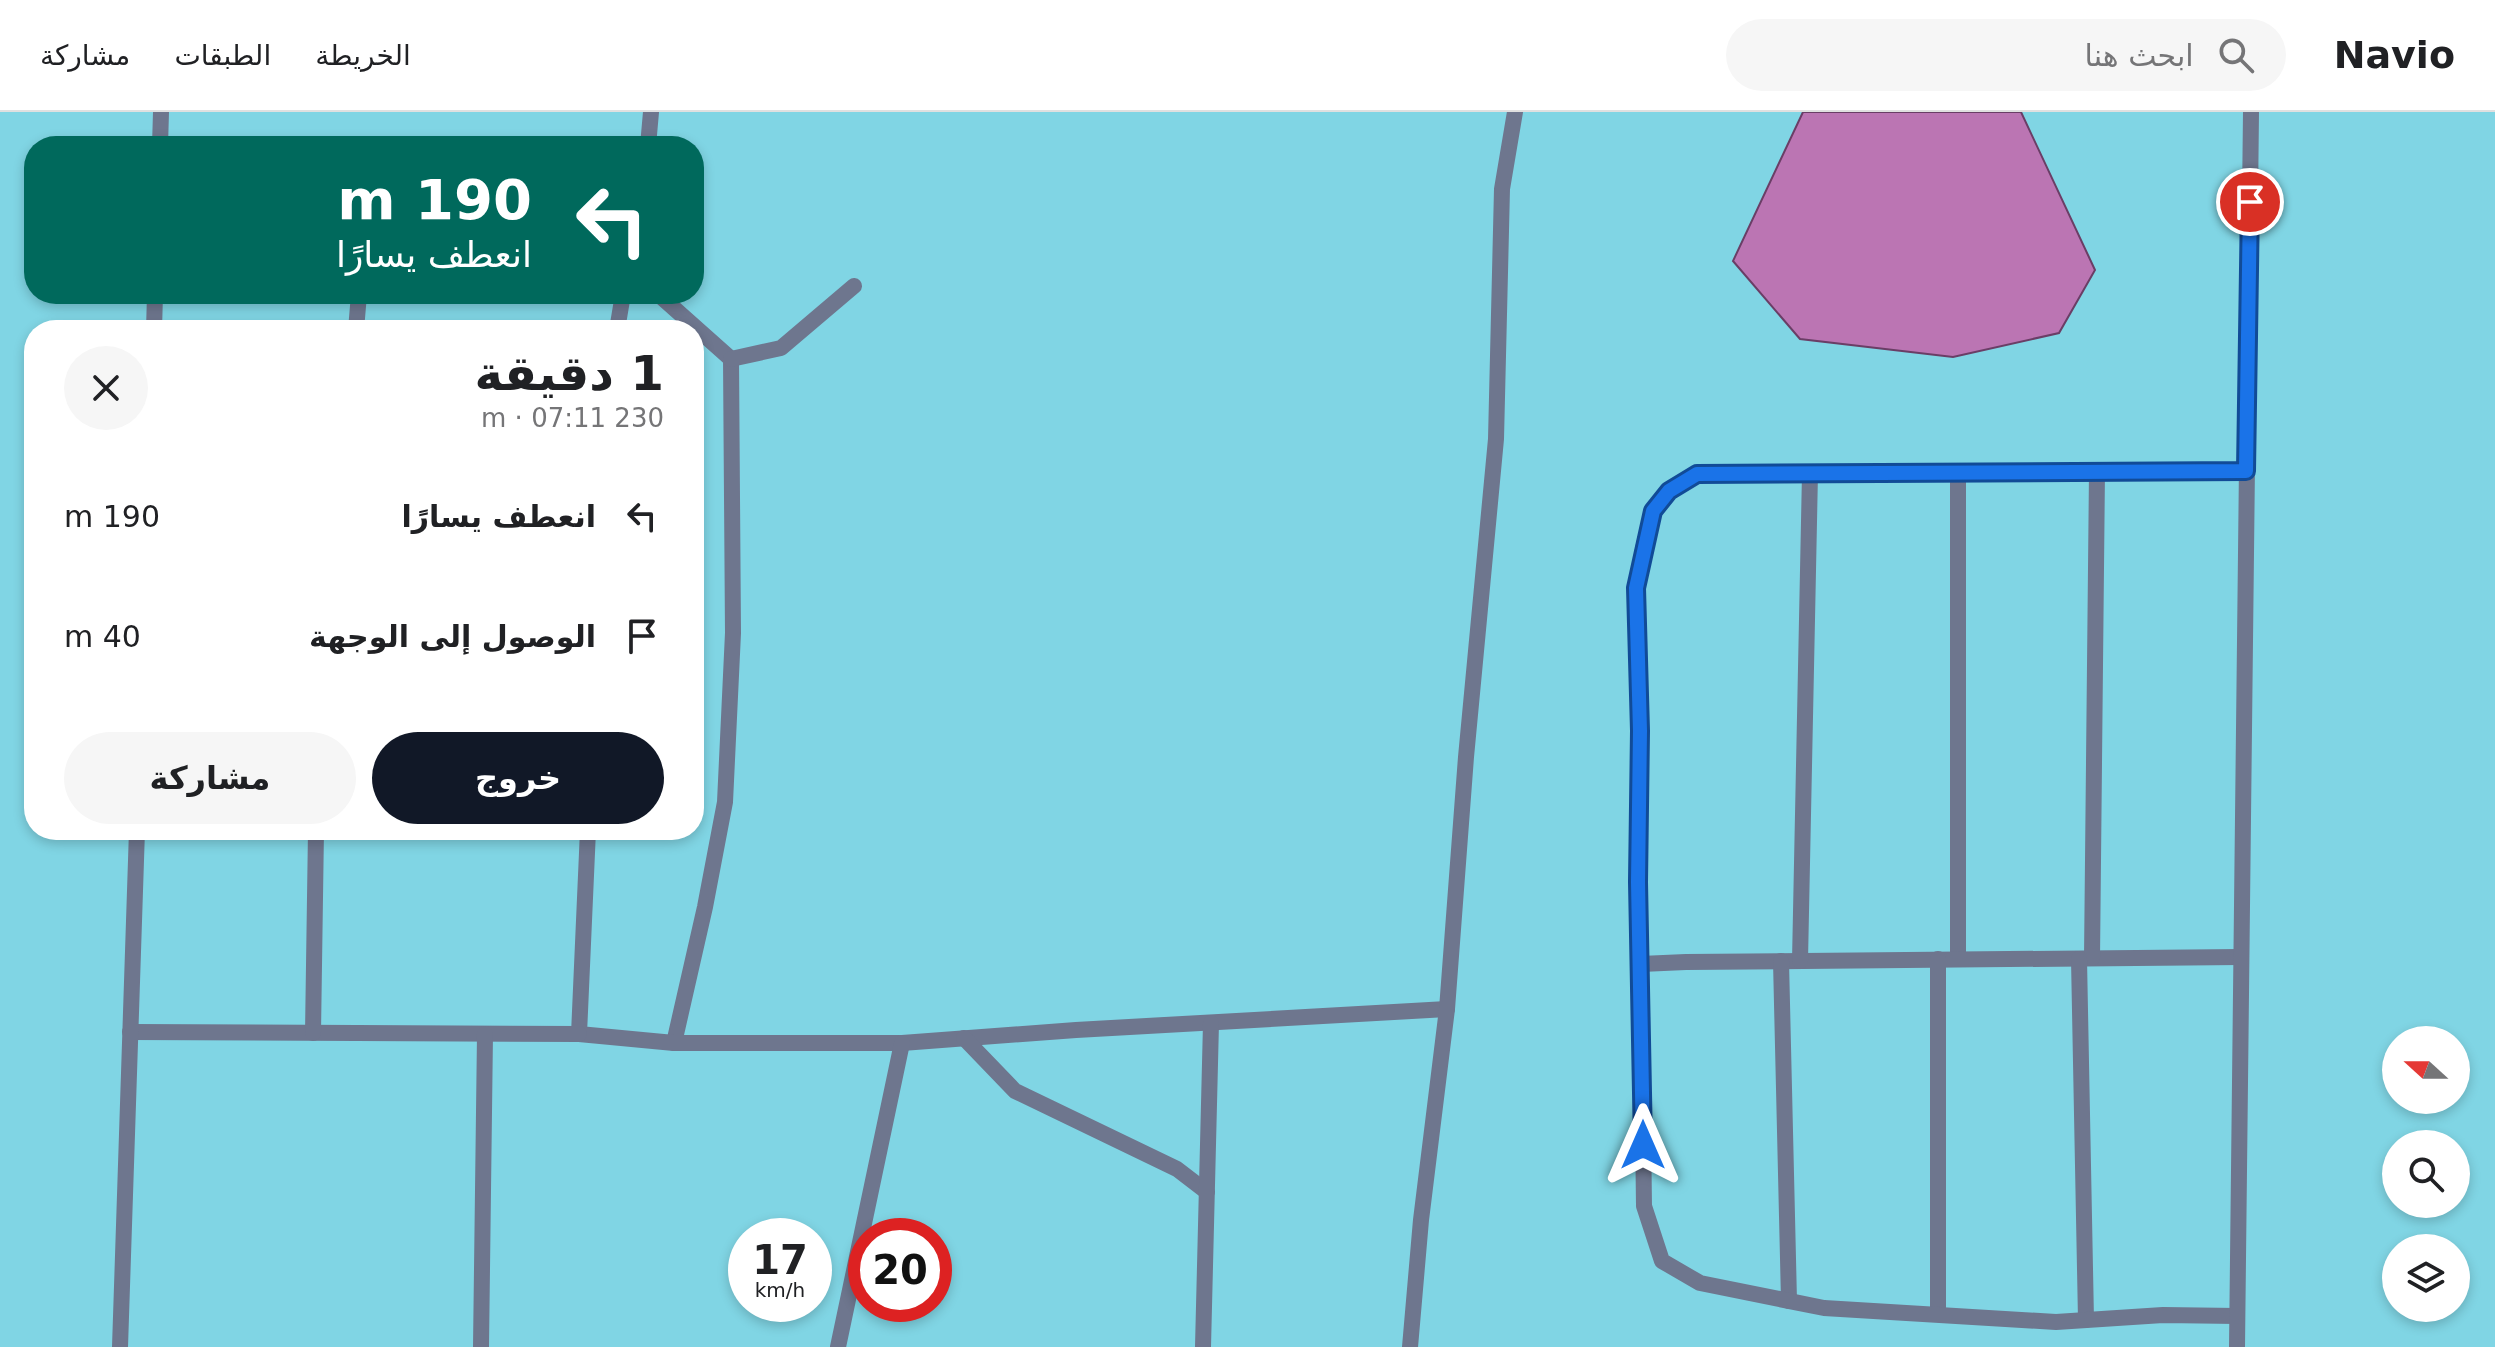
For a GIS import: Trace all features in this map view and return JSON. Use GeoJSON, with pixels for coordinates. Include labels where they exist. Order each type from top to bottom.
{"type":"FeatureCollection","features":[{"type":"Feature","properties":{"kind":"street"},"geometry":{"type":"LineString","coordinates":[[160,136],[161,112]]}},
{"type":"Feature","properties":{"kind":"street"},"geometry":{"type":"LineString","coordinates":[[649,136],[651,112]]}},
{"type":"Feature","properties":{"kind":"street"},"geometry":{"type":"LineString","coordinates":[[1410,1347],[1421,1220],[1447,1009],[1466,757],[1496,439],[1502,189],[1515,112]]}},
{"type":"Feature","properties":{"kind":"street"},"geometry":{"type":"LineString","coordinates":[[2237,1347],[2251,112]]}},
{"type":"Feature","properties":{"kind":"street"},"geometry":{"type":"LineString","coordinates":[[731,359],[781,348],[854,286]]}},
{"type":"Feature","properties":{"kind":"street"},"geometry":{"type":"LineString","coordinates":[[669,304],[687,320]]}},
{"type":"Feature","properties":{"kind":"street"},"geometry":{"type":"LineString","coordinates":[[674,1043],[725,802],[733,633],[731,359],[704,335]]}},
{"type":"Feature","properties":{"kind":"street"},"geometry":{"type":"LineString","coordinates":[[2086,1320],[2086,958],[2097,471]]}},
{"type":"Feature","properties":{"kind":"street"},"geometry":{"type":"LineString","coordinates":[[2237,1316],[2163,1315],[2056,1322],[1824,1308],[1700,1283],[1662,1261],[1644,1206],[1636,588],[1653,511],[1669,491],[1697,474],[2246,471]]}},
{"type":"Feature","properties":{"kind":"street"},"geometry":{"type":"LineString","coordinates":[[1958,472],[1958,959]]}},
{"type":"Feature","properties":{"kind":"street"},"geometry":{"type":"LineString","coordinates":[[1800,961],[1810,473]]}},
{"type":"Feature","properties":{"kind":"street"},"geometry":{"type":"LineString","coordinates":[[120,1347],[137,840]]}},
{"type":"Feature","properties":{"kind":"street"},"geometry":{"type":"LineString","coordinates":[[313,1033],[316,840]]}},
{"type":"Feature","properties":{"kind":"street"},"geometry":{"type":"LineString","coordinates":[[579,1034],[588,840]]}},
{"type":"Feature","properties":{"kind":"street"},"geometry":{"type":"LineString","coordinates":[[1641,964],[2240,957]]}},
{"type":"Feature","properties":{"kind":"street"},"geometry":{"type":"LineString","coordinates":[[1938,959],[1938,1314]]}},
{"type":"Feature","properties":{"kind":"street"},"geometry":{"type":"LineString","coordinates":[[1781,961],[1789,1301]]}},
{"type":"Feature","properties":{"kind":"street"},"geometry":{"type":"LineString","coordinates":[[130,1032],[579,1034],[674,1043],[902,1043],[1447,1009]]}},
{"type":"Feature","properties":{"kind":"street"},"geometry":{"type":"LineString","coordinates":[[1203,1347],[1211,1023]]}},
{"type":"Feature","properties":{"kind":"street"},"geometry":{"type":"LineString","coordinates":[[481,1347],[485,1034]]}},
{"type":"Feature","properties":{"kind":"street"},"geometry":{"type":"LineString","coordinates":[[964,1038],[1015,1091],[1177,1169],[1207,1192]]}},
{"type":"Feature","properties":{"kind":"street"},"geometry":{"type":"LineString","coordinates":[[838,1347],[902,1043]]}},
{"type":"Feature","properties":{"kind":"building"},"geometry":{"type":"Polygon","coordinates":[[[1803,112],[2021,112],[2095,270],[2059,333],[1953,357],[1800,339],[1733,261],[1803,112]]]}},
{"type":"Feature","properties":{"kind":"route"},"geometry":{"type":"LineString","coordinates":[[1643,1145],[1636,588],[1653,511],[1669,491],[1697,474],[2246,471],[2250,202]]}}]}
